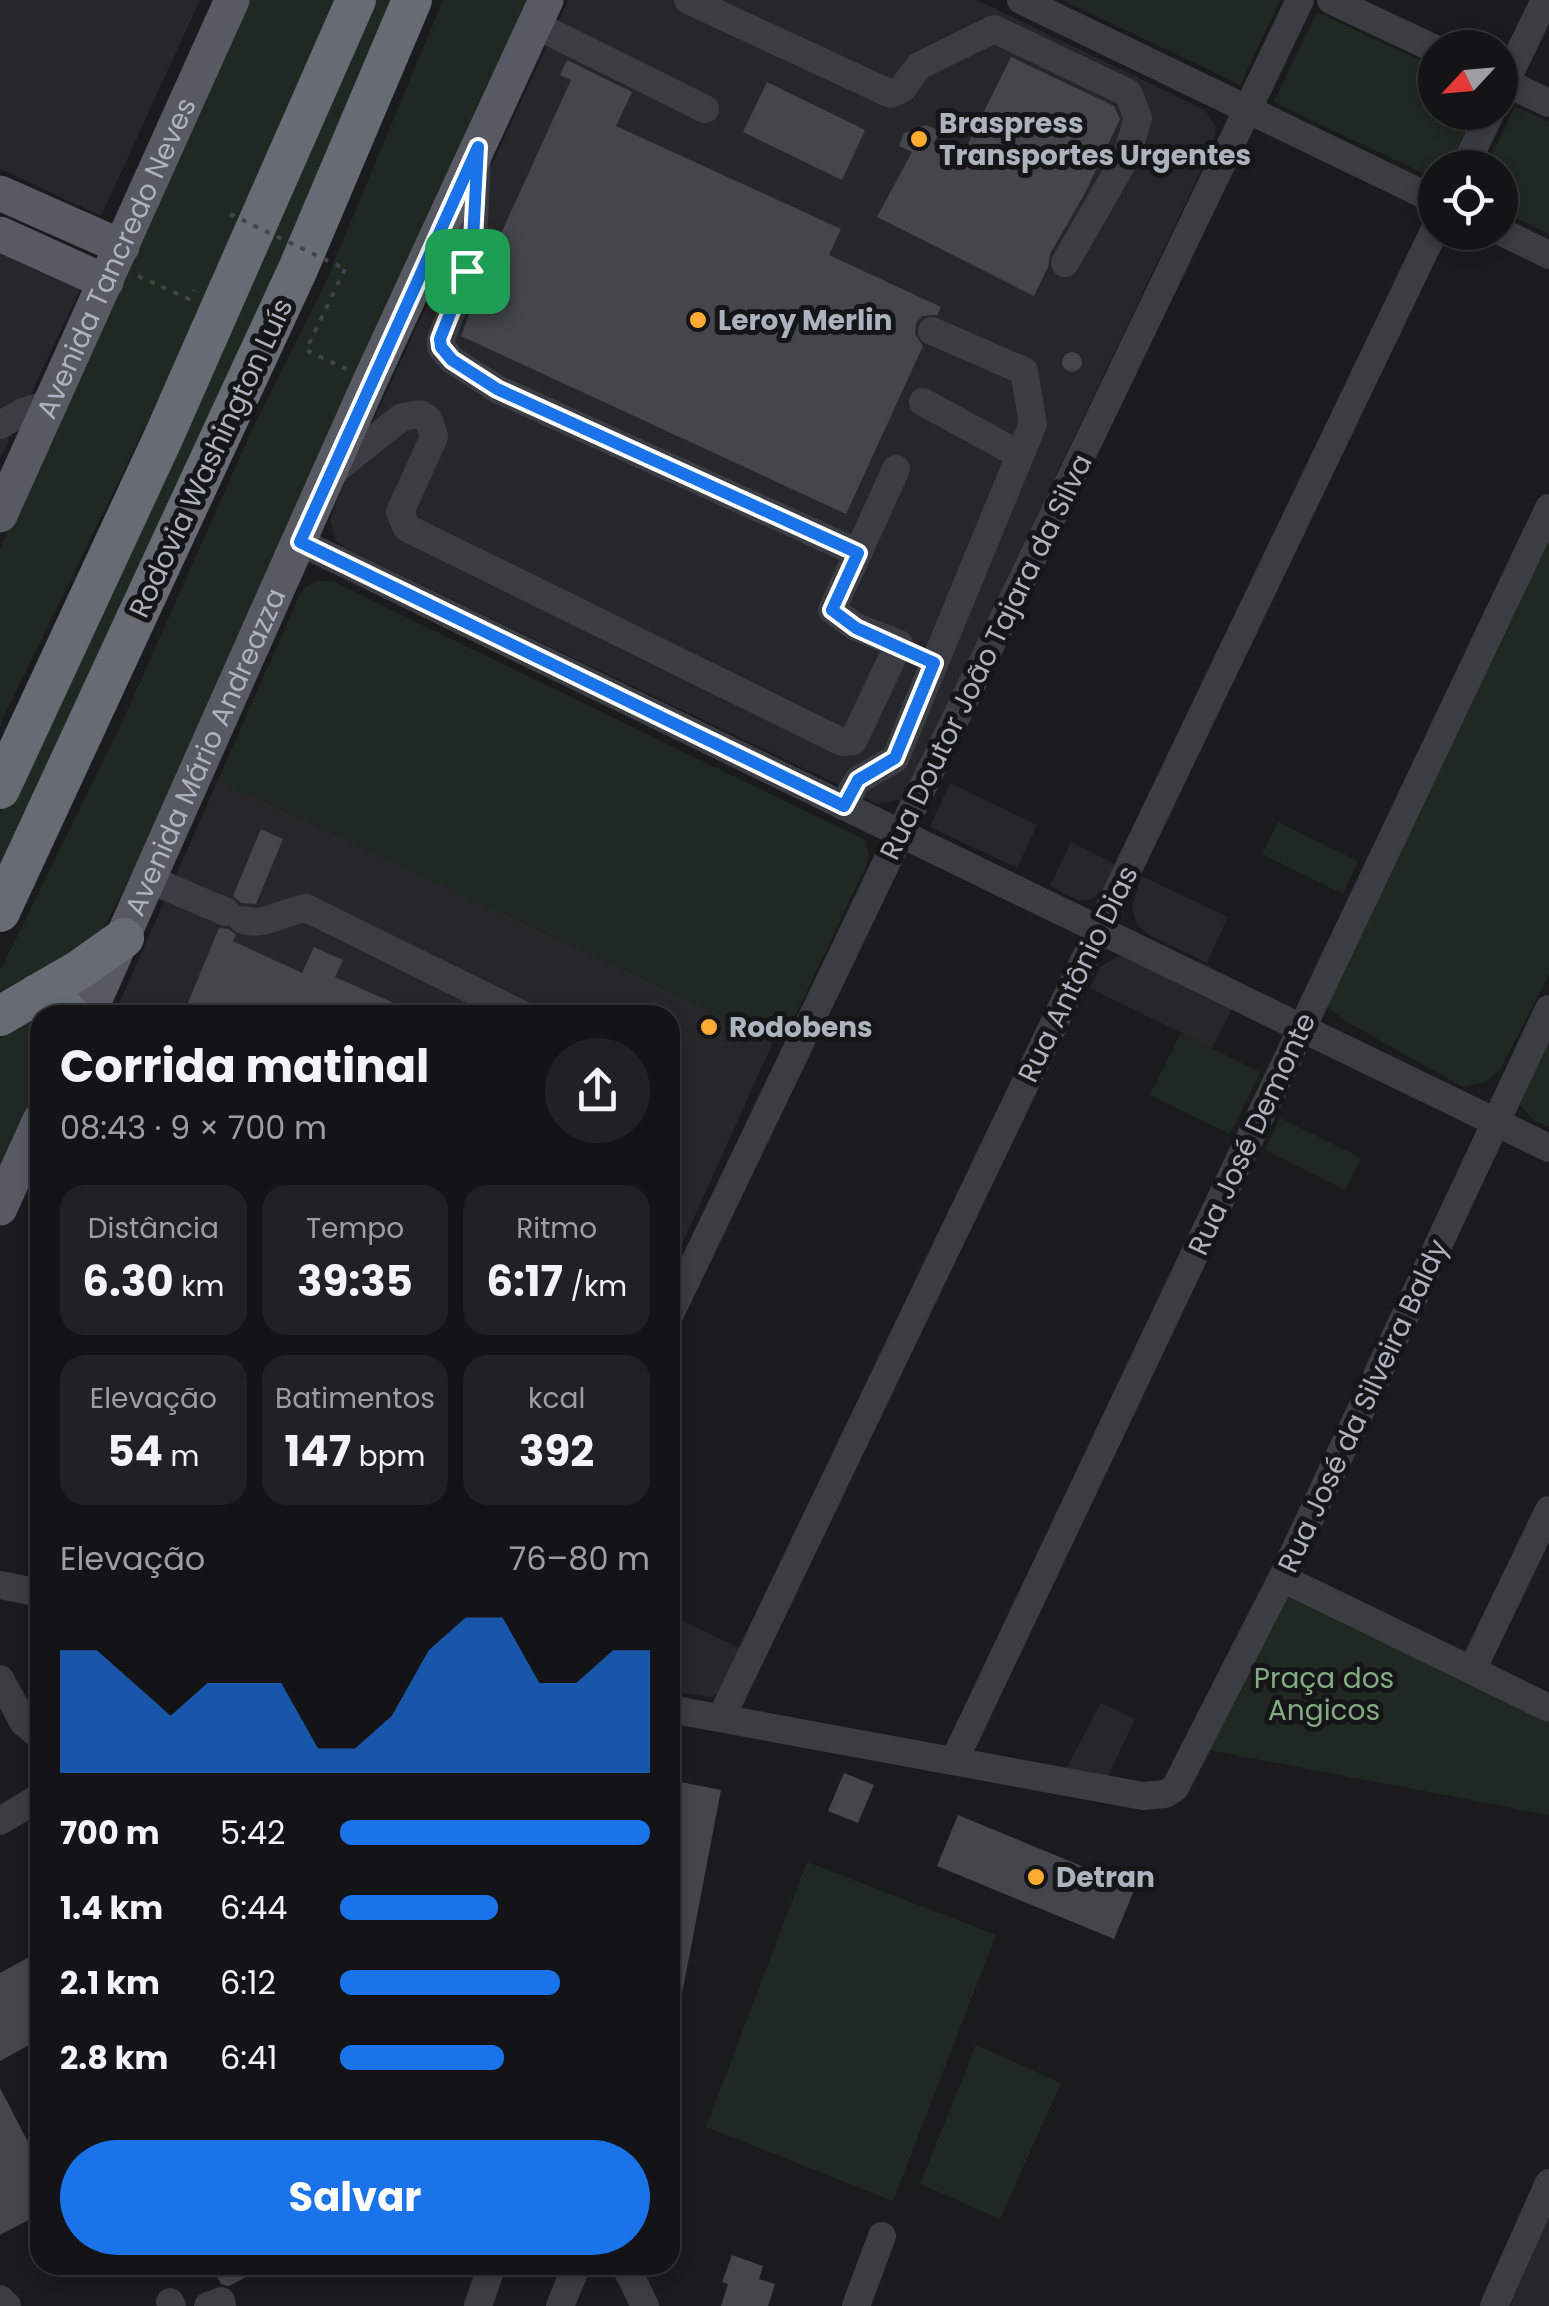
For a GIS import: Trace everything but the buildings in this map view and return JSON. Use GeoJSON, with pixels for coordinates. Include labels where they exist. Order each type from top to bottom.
{"type":"FeatureCollection","features":[{"type":"Feature","properties":{"kind":"highway","name":"Rodovia Washington Luís"},"geometry":{"type":"LineString","coordinates":[[0,788],[164,436],[356,0]]}},
{"type":"Feature","properties":{"kind":"highway","name":"Rodovia Washington Luís"},"geometry":{"type":"LineString","coordinates":[[0,912],[298,269],[412,0]]}},
{"type":"Feature","properties":{"kind":"highway"},"geometry":{"type":"LineString","coordinates":[[54,1005],[79,970],[124,938]]}},
{"type":"Feature","properties":{"kind":"highway"},"geometry":{"type":"LineString","coordinates":[[0,1016],[30,1010]]}},
{"type":"Feature","properties":{"kind":"main road","name":"Avenida Tancredo Neves"},"geometry":{"type":"LineString","coordinates":[[0,516],[232,0]]}},
{"type":"Feature","properties":{"kind":"main road","name":"Avenida Mário Andreazza"},"geometry":{"type":"LineString","coordinates":[[93,1005],[370,381],[540,12]]}},
{"type":"Feature","properties":{"kind":"main road"},"geometry":{"type":"LineString","coordinates":[[0,193],[114,265]]}},
{"type":"Feature","properties":{"kind":"main road"},"geometry":{"type":"LineString","coordinates":[[0,234],[114,265]]}},
{"type":"Feature","properties":{"kind":"main road"},"geometry":{"type":"LineString","coordinates":[[0,1208],[30,1142]]}},
{"type":"Feature","properties":{"kind":"street"},"geometry":{"type":"LineString","coordinates":[[688,0],[891,94],[902,89],[919,66],[994,30],[1128,93],[1138,118],[1127,154],[1065,263]]}},
{"type":"Feature","properties":{"kind":"street"},"geometry":{"type":"LineString","coordinates":[[1021,0],[1418,192]]}},
{"type":"Feature","properties":{"kind":"street","name":"Rua Doutor João Tajara da Silva"},"geometry":{"type":"LineString","coordinates":[[680,1293],[1300,0]]}},
{"type":"Feature","properties":{"kind":"street"},"geometry":{"type":"LineString","coordinates":[[1331,0],[1418,41]]}},
{"type":"Feature","properties":{"kind":"street"},"geometry":{"type":"LineString","coordinates":[[1518,53],[1544,0]]}},
{"type":"Feature","properties":{"kind":"street"},"geometry":{"type":"LineString","coordinates":[[540,12],[705,109]]}},
{"type":"Feature","properties":{"kind":"street"},"geometry":{"type":"LineString","coordinates":[[1518,91],[1549,103]]}},
{"type":"Feature","properties":{"kind":"street"},"geometry":{"type":"LineString","coordinates":[[478,147],[472,258],[440,339],[445,354],[497,389],[858,553]]}},
{"type":"Feature","properties":{"kind":"street"},"geometry":{"type":"LineString","coordinates":[[1518,240],[1549,255]]}},
{"type":"Feature","properties":{"kind":"street","name":"Rua Antônio Dias"},"geometry":{"type":"LineString","coordinates":[[721,1718],[1425,250]]}},
{"type":"Feature","properties":{"kind":"street"},"geometry":{"type":"LineString","coordinates":[[844,806],[858,780],[895,758],[1033,424],[1024,370],[932,331]]}},
{"type":"Feature","properties":{"kind":"street"},"geometry":{"type":"LineString","coordinates":[[923,402],[1020,455]]}},
{"type":"Feature","properties":{"kind":"street"},"geometry":{"type":"LineString","coordinates":[[0,426],[23,412],[50,403]]}},
{"type":"Feature","properties":{"kind":"street"},"geometry":{"type":"LineString","coordinates":[[330,473],[402,418],[421,414],[434,427],[434,436],[400,512],[407,528],[842,742],[853,741],[898,644]]}},
{"type":"Feature","properties":{"kind":"street"},"geometry":{"type":"LineString","coordinates":[[896,469],[832,610],[856,628],[934,663]]}},
{"type":"Feature","properties":{"kind":"street","name":"Rua José Demonte"},"geometry":{"type":"LineString","coordinates":[[954,1761],[1549,508]]}},
{"type":"Feature","properties":{"kind":"street"},"geometry":{"type":"LineString","coordinates":[[300,542],[1549,1148]]}},
{"type":"Feature","properties":{"kind":"street"},"geometry":{"type":"LineString","coordinates":[[150,880],[251,923],[306,908],[502,1005]]}},
{"type":"Feature","properties":{"kind":"street","name":"Rua José da Silveira Baldy"},"geometry":{"type":"LineString","coordinates":[[954,1761],[1143,1796],[1165,1794],[1181,1778],[1282,1578],[1549,1009]]}},
{"type":"Feature","properties":{"kind":"street"},"geometry":{"type":"LineString","coordinates":[[1472,1670],[1549,1510]]}},
{"type":"Feature","properties":{"kind":"street"},"geometry":{"type":"LineString","coordinates":[[1282,1578],[1549,1708]]}},
{"type":"Feature","properties":{"kind":"street"},"geometry":{"type":"LineString","coordinates":[[0,1585],[30,1590]]}},
{"type":"Feature","properties":{"kind":"street"},"geometry":{"type":"LineString","coordinates":[[0,1679],[30,1728]]}},
{"type":"Feature","properties":{"kind":"street"},"geometry":{"type":"LineString","coordinates":[[680,1711],[954,1761]]}},
{"type":"Feature","properties":{"kind":"street"},"geometry":{"type":"LineString","coordinates":[[0,1821],[30,1803]]}},
{"type":"Feature","properties":{"kind":"street"},"geometry":{"type":"LineString","coordinates":[[1494,2306],[1549,2183]]}},
{"type":"Feature","properties":{"kind":"street"},"geometry":{"type":"LineString","coordinates":[[856,2306],[882,2236]]}},
{"type":"Feature","properties":{"kind":"street"},"geometry":{"type":"LineString","coordinates":[[478,2306],[489,2275]]}},
{"type":"Feature","properties":{"kind":"street"},"geometry":{"type":"LineString","coordinates":[[560,2306],[572,2275]]}},
{"type":"Feature","properties":{"kind":"street"},"geometry":{"type":"LineString","coordinates":[[630,2275],[646,2306]]}},
{"type":"Feature","properties":{"kind":"street"},"geometry":{"type":"LineString","coordinates":[[0,2299],[7,2306]]}},
{"type":"Feature","properties":{"kind":"street"},"geometry":{"type":"LineString","coordinates":[[208,2306],[221,2301],[222,2306]]}},
{"type":"Feature","properties":{"kind":"path"},"geometry":{"type":"LineString","coordinates":[[230,214],[345,269],[306,350],[370,381]]}},
{"type":"Feature","properties":{"kind":"path"},"geometry":{"type":"LineString","coordinates":[[114,265],[190,299]]}},
{"type":"Feature","properties":{"kind":"shaded area"},"geometry":{"type":"Polygon","coordinates":[[[0,0],[200,0],[101,216],[0,169],[0,0]]]}},
{"type":"Feature","properties":{"kind":"shaded area"},"geometry":{"type":"Polygon","coordinates":[[[568,0],[977,0],[1205,110],[1216,127],[1214,143],[902,799],[878,804],[345,548],[335,539],[330,519],[338,497],[568,0]]]}},
{"type":"Feature","properties":{"kind":"shaded area"},"geometry":{"type":"Polygon","coordinates":[[[0,246],[73,279],[80,290],[0,459],[0,246]]]}},
{"type":"Feature","properties":{"kind":"shaded area","name":"Rodobens"},"geometry":{"type":"Polygon","coordinates":[[[218,780],[774,1040],[680,1249],[680,1005],[118,1005],[218,780]]]}},
{"type":"Feature","properties":{"kind":"shaded area"},"geometry":{"type":"Polygon","coordinates":[[[950,783],[1037,825],[1017,868],[930,827],[950,783]]]}},
{"type":"Feature","properties":{"kind":"shaded area"},"geometry":{"type":"Polygon","coordinates":[[[1071,842],[1117,865],[1102,893],[1089,900],[1078,900],[1050,886],[1071,842]]]}},
{"type":"Feature","properties":{"kind":"shaded area"},"geometry":{"type":"Polygon","coordinates":[[[1141,876],[1228,917],[1207,963],[1149,935],[1137,925],[1132,907],[1141,876]]]}},
{"type":"Feature","properties":{"kind":"shaded area"},"geometry":{"type":"Polygon","coordinates":[[[1122,954],[1234,1005],[1212,1048],[1090,988],[1100,967],[1122,954]]]}},
{"type":"Feature","properties":{"kind":"shaded area"},"geometry":{"type":"Polygon","coordinates":[[[680,1620],[742,1649],[725,1690],[710,1697],[680,1692],[680,1620]]]}},
{"type":"Feature","properties":{"kind":"shaded area"},"geometry":{"type":"Polygon","coordinates":[[[1101,1703],[1135,1719],[1106,1780],[1064,1772],[1101,1703]]]}},
{"type":"Feature","properties":{"kind":"shaded area"},"geometry":{"type":"Polygon","coordinates":[[[1549,2217],[1549,2306],[1510,2306],[1549,2217]]]}},
{"type":"Feature","properties":{"kind":"green space"},"geometry":{"type":"Polygon","coordinates":[[[249,0],[336,0],[165,386],[0,724],[0,549],[249,0]]]}},
{"type":"Feature","properties":{"kind":"green space"},"geometry":{"type":"Polygon","coordinates":[[[369,0],[398,0],[0,877],[0,814],[369,0]]]}},
{"type":"Feature","properties":{"kind":"green space"},"geometry":{"type":"Polygon","coordinates":[[[443,0],[533,0],[107,923],[87,949],[0,991],[0,971],[122,723],[253,428],[324,286],[443,0]]]}},
{"type":"Feature","properties":{"kind":"green space"},"geometry":{"type":"Polygon","coordinates":[[[1063,0],[1280,0],[1240,85],[1063,0]]]}},
{"type":"Feature","properties":{"kind":"green space"},"geometry":{"type":"Polygon","coordinates":[[[1317,12],[1418,60],[1418,130],[1466,130],[1456,150],[1418,150],[1418,171],[1274,102],[1317,12]]]}},
{"type":"Feature","properties":{"kind":"green space"},"geometry":{"type":"Polygon","coordinates":[[[1518,107],[1549,122],[1549,234],[1518,219],[1518,150],[1494,150],[1504,130],[1518,130],[1518,107]]]}},
{"type":"Feature","properties":{"kind":"green space"},"geometry":{"type":"Polygon","coordinates":[[[1549,528],[1549,974],[1500,1070],[1485,1082],[1463,1087],[1347,1022],[1326,1006],[1549,528]]]}},
{"type":"Feature","properties":{"kind":"green space"},"geometry":{"type":"Polygon","coordinates":[[[317,581],[332,581],[865,840],[869,856],[865,867],[782,1044],[218,780],[299,596],[317,581]]]}},
{"type":"Feature","properties":{"kind":"green space"},"geometry":{"type":"Polygon","coordinates":[[[1278,822],[1358,861],[1343,894],[1262,854],[1278,822]]]}},
{"type":"Feature","properties":{"kind":"green space"},"geometry":{"type":"Polygon","coordinates":[[[30,1017],[30,1111],[0,1180],[0,1022],[30,1017]]]}},
{"type":"Feature","properties":{"kind":"green space"},"geometry":{"type":"Polygon","coordinates":[[[1549,1029],[1549,1127],[1534,1120],[1520,1105],[1524,1080],[1549,1029]]]}},
{"type":"Feature","properties":{"kind":"green space"},"geometry":{"type":"Polygon","coordinates":[[[1181,1033],[1260,1072],[1230,1134],[1150,1095],[1181,1033]]]}},
{"type":"Feature","properties":{"kind":"green space"},"geometry":{"type":"Polygon","coordinates":[[[1280,1118],[1361,1158],[1345,1190],[1265,1150],[1280,1118]]]}},
{"type":"Feature","properties":{"kind":"green space","name":"Praça dos Angicos"},"geometry":{"type":"Polygon","coordinates":[[[1288,1592],[1549,1717],[1549,1815],[1209,1750],[1288,1592]]]}},
{"type":"Feature","properties":{"kind":"green space"},"geometry":{"type":"Polygon","coordinates":[[[807,1862],[996,1935],[893,2201],[706,2127],[807,1862]]]}},
{"type":"Feature","properties":{"kind":"green space"},"geometry":{"type":"Polygon","coordinates":[[[976,2045],[1061,2083],[1000,2219],[920,2184],[976,2045]]]}},
{"type":"Feature","properties":{"kind":"place","name":"Braspress Transportes Urgentes"},"geometry":{"type":"Point","coordinates":[919,139]}},
{"type":"Feature","properties":{"kind":"place","name":"Leroy Merlin"},"geometry":{"type":"Point","coordinates":[698,320]}},
{"type":"Feature","properties":{"kind":"place","name":"Rodobens"},"geometry":{"type":"Point","coordinates":[709,1027]}},
{"type":"Feature","properties":{"kind":"place","name":"Detran"},"geometry":{"type":"Point","coordinates":[1036,1877]}},
{"type":"Feature","properties":{"kind":"route"},"geometry":{"type":"LineString","coordinates":[[478,147],[474,243],[467,271],[440,339],[445,354],[452,360],[497,389],[858,553],[832,610],[856,628],[934,663],[895,758],[858,780],[844,806],[300,542],[478,147]]}}]}
